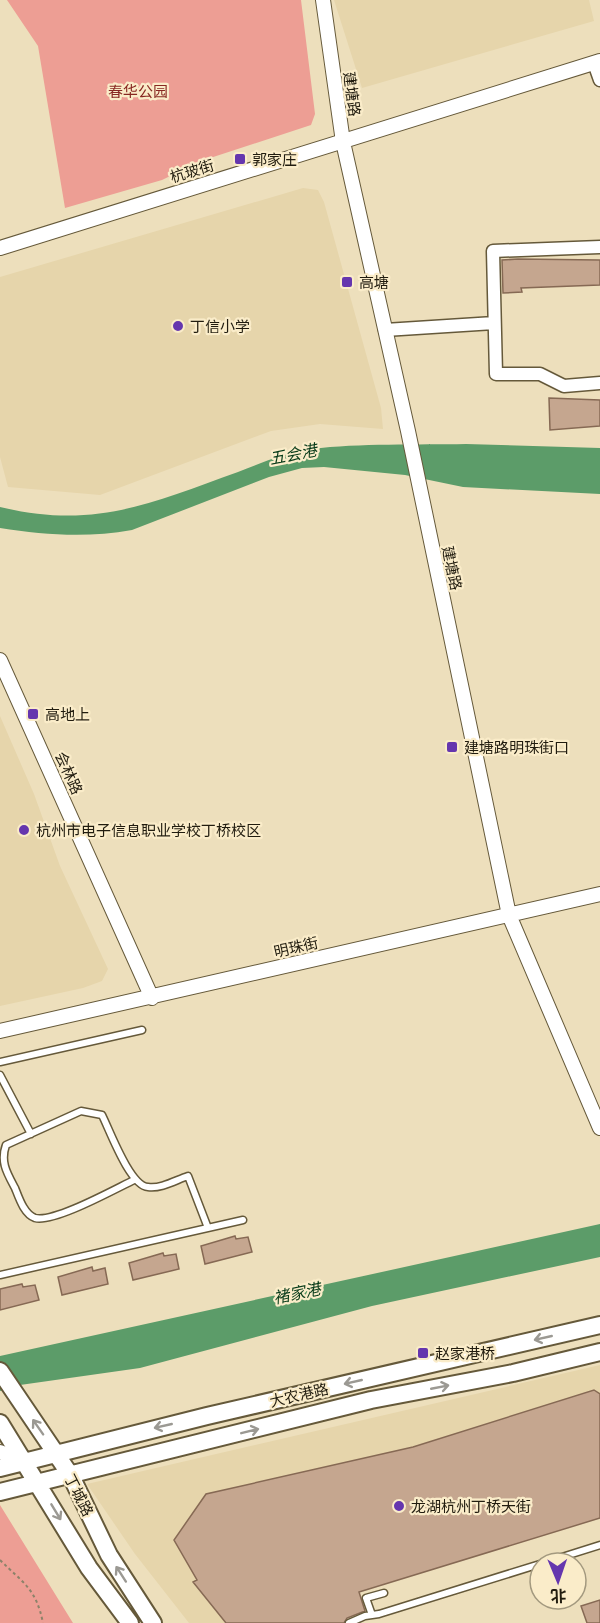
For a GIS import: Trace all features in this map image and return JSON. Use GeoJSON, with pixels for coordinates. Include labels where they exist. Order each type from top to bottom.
{"type":"FeatureCollection","features":[{"type":"Feature","properties":{"kind":"main road","name":"大农港路"},"geometry":{"type":"LineString","coordinates":[[0,1468],[56,1452],[600,1325]]}},
{"type":"Feature","properties":{"kind":"main road","name":"大农港路"},"geometry":{"type":"LineString","coordinates":[[0,1492],[371,1400],[513,1373],[600,1352]]}},
{"type":"Feature","properties":{"kind":"main road","name":"丁城路"},"geometry":{"type":"LineString","coordinates":[[0,1371],[71,1476],[109,1555],[153,1623]]}},
{"type":"Feature","properties":{"kind":"main road","name":"丁城路"},"geometry":{"type":"LineString","coordinates":[[0,1423],[89,1568],[130,1623]]}},
{"type":"Feature","properties":{"kind":"street","name":"建塘路"},"geometry":{"type":"LineString","coordinates":[[323,0],[343,142],[408,431],[509,915],[600,1128]]}},
{"type":"Feature","properties":{"kind":"street","name":"杭玻街"},"geometry":{"type":"LineString","coordinates":[[0,248],[597,62]]}},
{"type":"Feature","properties":{"kind":"street"},"geometry":{"type":"LineString","coordinates":[[597,62],[600,80]]}},
{"type":"Feature","properties":{"kind":"street"},"geometry":{"type":"LineString","coordinates":[[600,248],[493,251],[496,374],[540,374],[564,386],[600,383]]}},
{"type":"Feature","properties":{"kind":"street"},"geometry":{"type":"LineString","coordinates":[[385,330],[494,323]]}},
{"type":"Feature","properties":{"kind":"street","name":"会林路"},"geometry":{"type":"LineString","coordinates":[[0,660],[152,998]]}},
{"type":"Feature","properties":{"kind":"street","name":"明珠街"},"geometry":{"type":"LineString","coordinates":[[0,1031],[600,894]]}},
{"type":"Feature","properties":{"kind":"street"},"geometry":{"type":"LineString","coordinates":[[0,1452],[26,1462]]}},
{"type":"Feature","properties":{"kind":"lane"},"geometry":{"type":"LineString","coordinates":[[0,1062],[142,1030]]}},
{"type":"Feature","properties":{"kind":"lane"},"geometry":{"type":"LineString","coordinates":[[0,1075],[31,1134]]}},
{"type":"Feature","properties":{"kind":"lane"},"geometry":{"type":"LineString","coordinates":[[134,1180],[59,1214],[36,1218],[28,1213],[4,1168],[3,1155],[6,1145],[81,1111],[102,1114],[134,1180],[146,1188],[158,1187],[188,1176],[208,1228]]}},
{"type":"Feature","properties":{"kind":"lane"},"geometry":{"type":"LineString","coordinates":[[0,1275],[243,1220]]}},
{"type":"Feature","properties":{"kind":"lane"},"geometry":{"type":"LineString","coordinates":[[582,1551],[600,1545]]}},
{"type":"Feature","properties":{"kind":"lane"},"geometry":{"type":"LineString","coordinates":[[349,1623],[528,1568]]}},
{"type":"Feature","properties":{"kind":"lane"},"geometry":{"type":"LineString","coordinates":[[382,1623],[366,1598],[384,1593]]}},
{"type":"Feature","properties":{"kind":"path"},"geometry":{"type":"LineString","coordinates":[[0,1560],[26,1582],[41,1612],[43,1623]]}},
{"type":"Feature","properties":{"kind":"shaded area"},"geometry":{"type":"Polygon","coordinates":[[[334,0],[589,0],[594,21],[362,88],[334,0]]]}},
{"type":"Feature","properties":{"kind":"shaded area","name":"丁信小学"},"geometry":{"type":"Polygon","coordinates":[[[303,188],[318,190],[324,202],[381,408],[383,429],[320,424],[271,431],[100,495],[8,487],[0,457],[0,277],[303,188]]]}},
{"type":"Feature","properties":{"kind":"shaded area","name":"杭州市电子信息职业学校丁桥校区"},"geometry":{"type":"Polygon","coordinates":[[[0,716],[34,794],[60,866],[108,969],[102,981],[83,988],[0,1006],[0,716]]]}},
{"type":"Feature","properties":{"kind":"shaded area","name":"龙湖杭州丁桥天街"},"geometry":{"type":"Polygon","coordinates":[[[600,1365],[600,1517],[336,1594],[346,1623],[189,1623],[135,1554],[87,1484],[600,1365]]]}},
{"type":"Feature","properties":{"kind":"green space","name":"春华公园"},"geometry":{"type":"Polygon","coordinates":[[[7,0],[301,0],[315,114],[311,125],[201,161],[162,180],[65,208],[38,46],[7,0]]]}},
{"type":"Feature","properties":{"kind":"green space"},"geometry":{"type":"Polygon","coordinates":[[[0,1505],[73,1623],[0,1623],[0,1505]]]}},
{"type":"Feature","properties":{"kind":"water","name":"五会港"},"geometry":{"type":"Polygon","coordinates":[[[466,444],[600,448],[600,494],[463,487],[405,475],[324,467],[302,468],[269,477],[132,530],[66,535],[0,528],[0,507],[65,516],[122,510],[150,503],[274,458],[303,450],[369,445],[466,444]]]}},
{"type":"Feature","properties":{"kind":"water","name":"褚家港"},"geometry":{"type":"Polygon","coordinates":[[[600,1224],[600,1257],[372,1306],[140,1368],[20,1385],[0,1391],[0,1356],[600,1224]]]}},
{"type":"Feature","properties":{"kind":"building"},"geometry":{"type":"Polygon","coordinates":[[[502,260],[600,260],[600,285],[521,288],[522,292],[503,293],[502,260]]]}},
{"type":"Feature","properties":{"kind":"building"},"geometry":{"type":"Polygon","coordinates":[[[549,398],[600,400],[600,426],[550,430],[549,398]]]}},
{"type":"Feature","properties":{"kind":"building"},"geometry":{"type":"Polygon","coordinates":[[[235,1236],[236,1239],[248,1237],[252,1252],[205,1264],[201,1246],[235,1236]]]}},
{"type":"Feature","properties":{"kind":"building"},"geometry":{"type":"Polygon","coordinates":[[[163,1253],[164,1256],[176,1254],[179,1269],[133,1280],[129,1263],[163,1253]]]}},
{"type":"Feature","properties":{"kind":"building"},"geometry":{"type":"Polygon","coordinates":[[[92,1267],[93,1271],[105,1268],[108,1284],[62,1295],[58,1277],[92,1267]]]}},
{"type":"Feature","properties":{"kind":"building"},"geometry":{"type":"Polygon","coordinates":[[[22,1284],[23,1287],[35,1285],[39,1300],[0,1310],[0,1289],[22,1284]]]}},
{"type":"Feature","properties":{"kind":"building","name":"龙湖杭州丁桥天街"},"geometry":{"type":"Polygon","coordinates":[[[594,1390],[600,1394],[600,1518],[359,1592],[365,1611],[347,1618],[344,1623],[226,1623],[193,1582],[197,1580],[174,1540],[206,1494],[413,1447],[594,1390]]]}},
{"type":"Feature","properties":{"kind":"building"},"geometry":{"type":"Polygon","coordinates":[[[600,1600],[600,1623],[587,1623],[583,1611],[588,1611],[588,1604],[600,1600]]]}},
{"type":"Feature","properties":{"kind":"place","name":"郭家庄"},"geometry":{"type":"Point","coordinates":[240,159]}},
{"type":"Feature","properties":{"kind":"place","name":"高塘"},"geometry":{"type":"Point","coordinates":[347,282]}},
{"type":"Feature","properties":{"kind":"place","name":"丁信小学"},"geometry":{"type":"Point","coordinates":[178,326]}},
{"type":"Feature","properties":{"kind":"place","name":"高地上"},"geometry":{"type":"Point","coordinates":[33,714]}},
{"type":"Feature","properties":{"kind":"place","name":"建塘路明珠街口"},"geometry":{"type":"Point","coordinates":[452,747]}},
{"type":"Feature","properties":{"kind":"place","name":"杭州市电子信息职业学校丁桥校区"},"geometry":{"type":"Point","coordinates":[24,830]}},
{"type":"Feature","properties":{"kind":"place","name":"赵家港桥"},"geometry":{"type":"Point","coordinates":[423,1353]}},
{"type":"Feature","properties":{"kind":"place","name":"龙湖杭州丁桥天街"},"geometry":{"type":"Point","coordinates":[399,1506]}}]}
